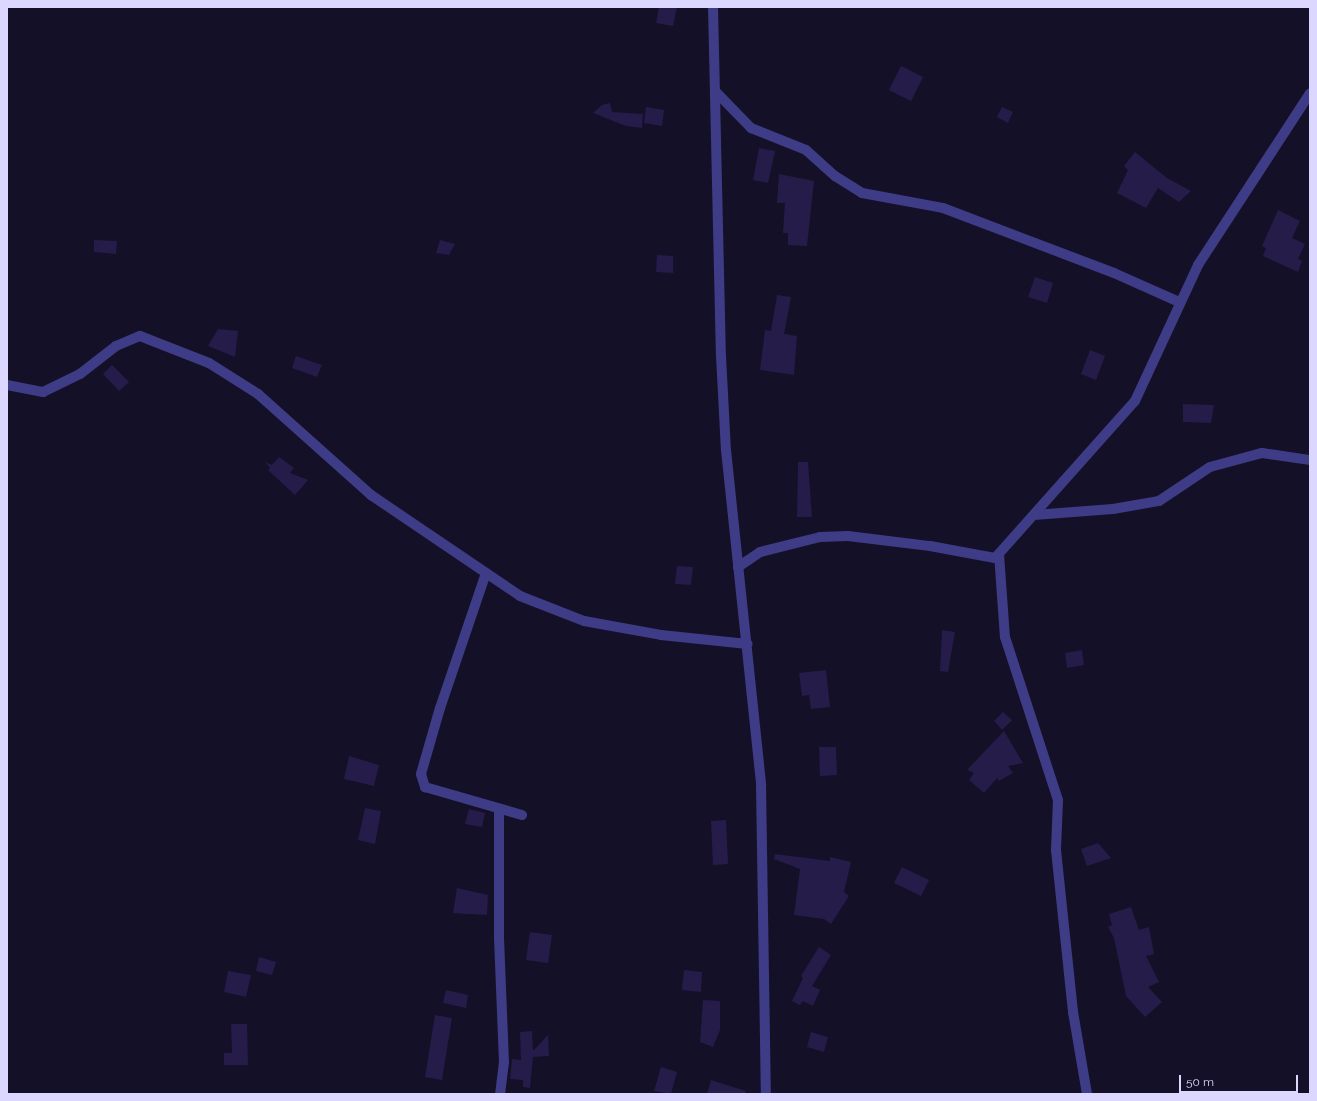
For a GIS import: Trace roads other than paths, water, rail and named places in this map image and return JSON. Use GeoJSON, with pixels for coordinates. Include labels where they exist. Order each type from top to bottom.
{"type":"FeatureCollection","features":[{"type":"Feature","properties":{"kind":"street"},"geometry":{"type":"LineString","coordinates":[[714,7],[717,93],[721,356],[726,450],[738,567],[748,644],[761,784],[766,1094]]}},
{"type":"Feature","properties":{"kind":"street"},"geometry":{"type":"LineString","coordinates":[[717,93],[751,128],[806,150],[835,176],[862,193],[943,208],[1114,273],[1179,302]]}},
{"type":"Feature","properties":{"kind":"street"},"geometry":{"type":"LineString","coordinates":[[738,567],[760,552],[820,537],[848,536],[930,546],[987,559],[999,554],[1135,401],[1148,378],[1162,338],[1198,265],[1310,93]]}},
{"type":"Feature","properties":{"kind":"street"},"geometry":{"type":"LineString","coordinates":[[7,385],[44,392],[80,374],[116,346],[140,336],[209,363],[258,394],[371,495],[520,596],[584,621],[661,635],[748,644]]}},
{"type":"Feature","properties":{"kind":"street"},"geometry":{"type":"LineString","coordinates":[[1034,515],[1113,509],[1160,501],[1210,467],[1262,453],[1310,460]]}},
{"type":"Feature","properties":{"kind":"street"},"geometry":{"type":"LineString","coordinates":[[999,554],[1005,637],[1058,800],[1056,850],[1073,1012],[1088,1094]]}},
{"type":"Feature","properties":{"kind":"street"},"geometry":{"type":"LineString","coordinates":[[486,573],[466,626],[421,774],[425,787],[457,794],[499,810],[522,815]]}},
{"type":"Feature","properties":{"kind":"street"},"geometry":{"type":"LineString","coordinates":[[499,810],[499,938],[504,1062],[500,1094]]}}]}
